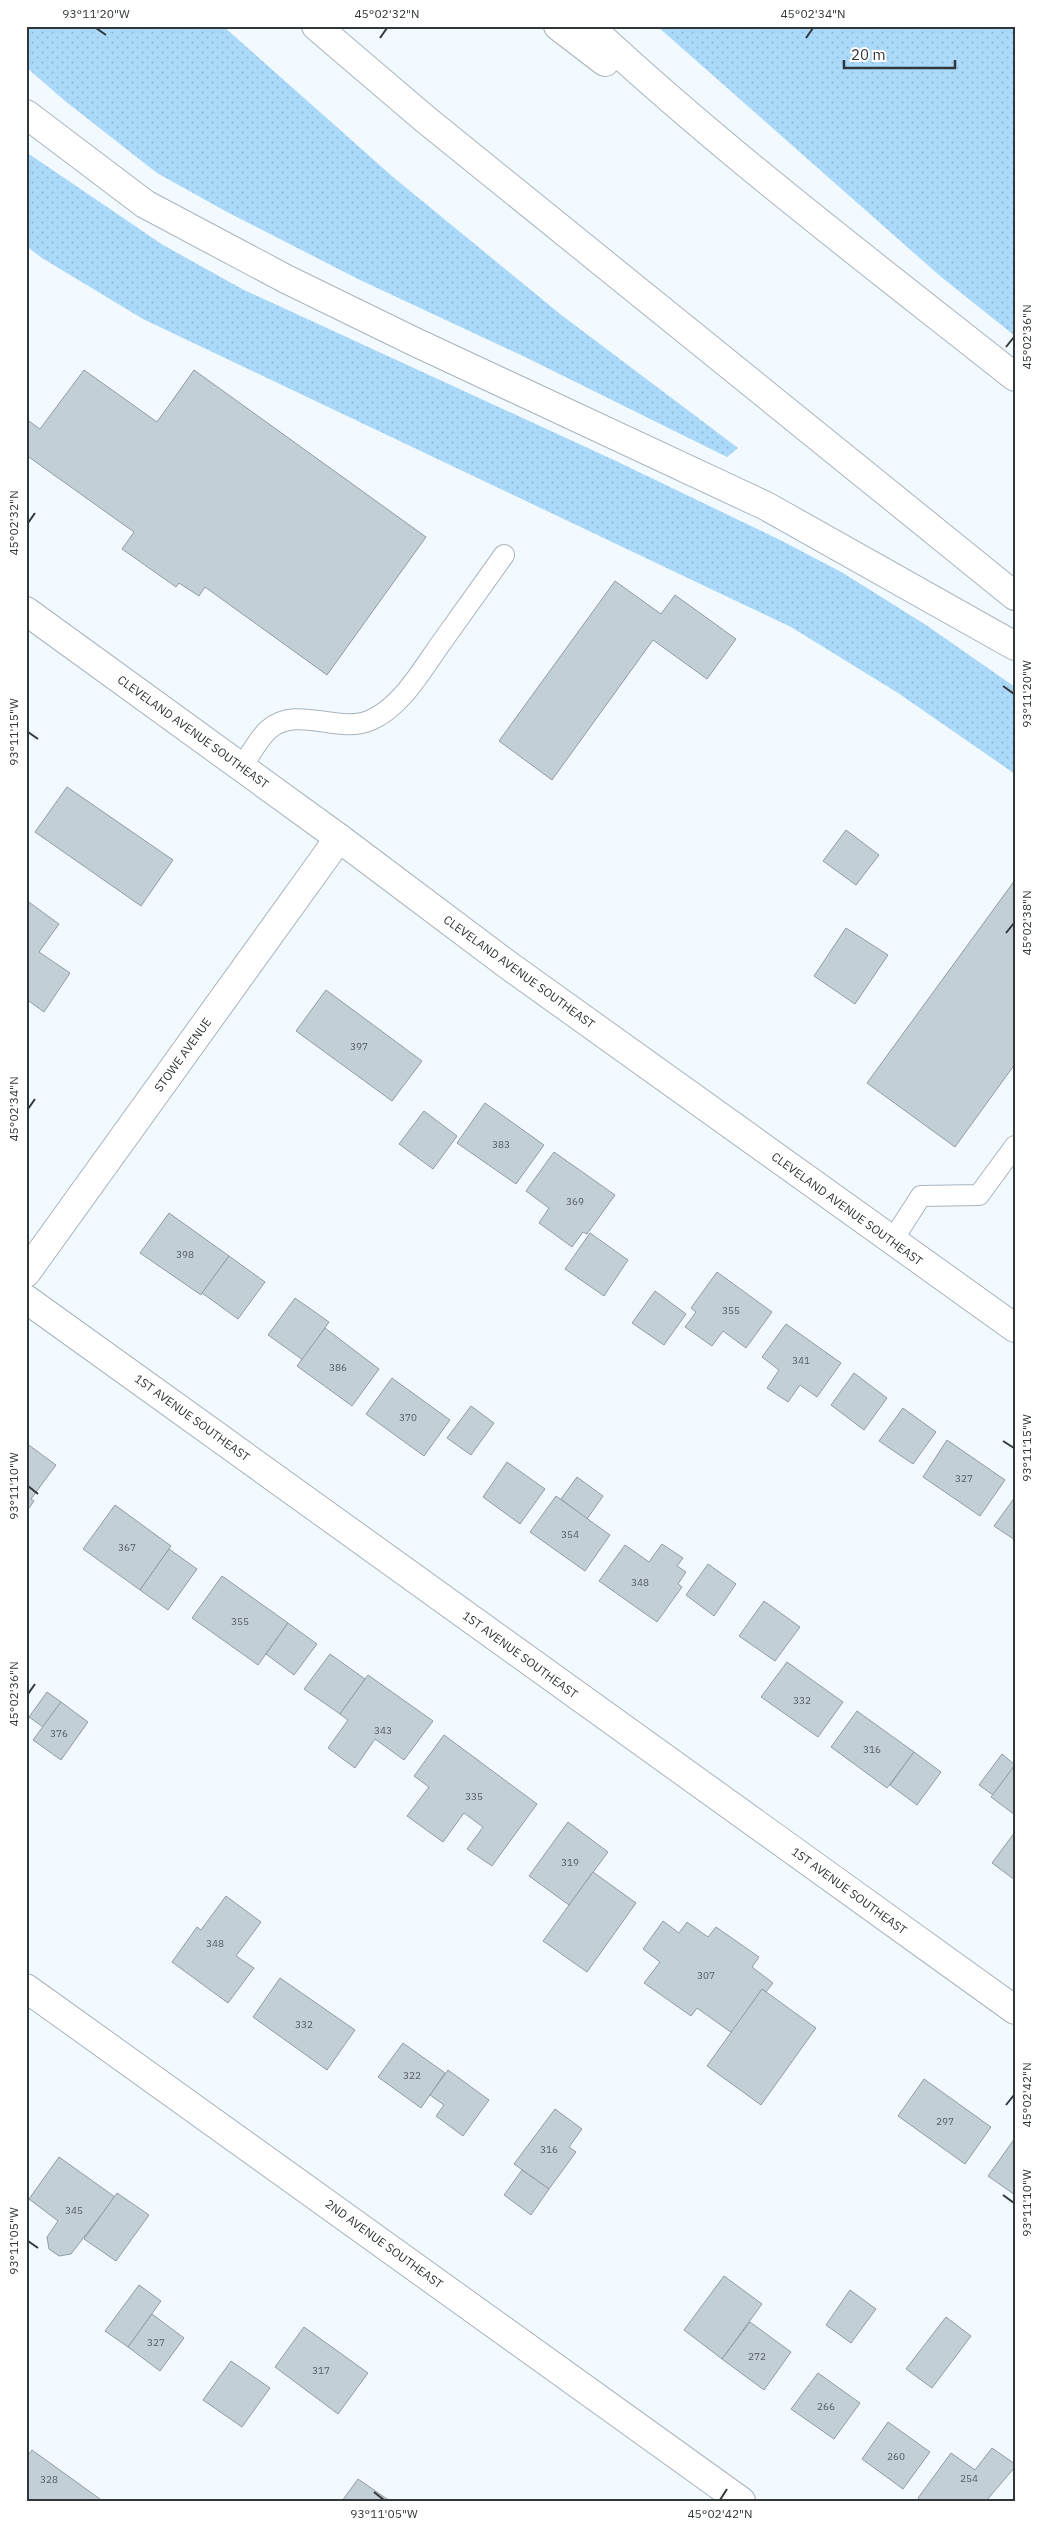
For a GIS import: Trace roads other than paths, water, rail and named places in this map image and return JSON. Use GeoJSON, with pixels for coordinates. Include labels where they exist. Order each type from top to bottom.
{"type":"FeatureCollection","features":[{"type":"Feature","properties":{"kind":"main road"},"geometry":{"type":"LineString","coordinates":[[316,26],[425,119],[1015,596]]}},
{"type":"Feature","properties":{"kind":"main road"},"geometry":{"type":"LineString","coordinates":[[558,26],[777,189]]}},
{"type":"Feature","properties":{"kind":"main road"},"geometry":{"type":"LineString","coordinates":[[589,26],[652,85],[777,189],[1015,377]]}},
{"type":"Feature","properties":{"kind":"main road"},"geometry":{"type":"LineString","coordinates":[[26,114],[145,204],[286,279],[766,506],[1015,646]]}},
{"type":"Feature","properties":{"kind":"main road","name":"CLEVELAND AVENUE SOUTHEAST"},"geometry":{"type":"LineString","coordinates":[[26,611],[339,838],[508,965],[1015,1328]]}},
{"type":"Feature","properties":{"kind":"main road","name":"STOWE AVENUE"},"geometry":{"type":"LineString","coordinates":[[26,1273],[339,838]]}},
{"type":"Feature","properties":{"kind":"main road","name":"1ST AVENUE SOUTHEAST"},"geometry":{"type":"LineString","coordinates":[[26,1299],[1015,2010]]}},
{"type":"Feature","properties":{"kind":"main road","name":"2ND AVENUE SOUTHEAST"},"geometry":{"type":"LineString","coordinates":[[26,1988],[741,2501]]}},
{"type":"Feature","properties":{"kind":"lane"},"geometry":{"type":"LineString","coordinates":[[242,767],[268,730],[283,720],[301,719],[350,726],[371,720],[392,706],[411,684],[504,555]]}},
{"type":"Feature","properties":{"kind":"lane"},"geometry":{"type":"LineString","coordinates":[[892,1241],[921,1196],[979,1195],[1015,1146]]}}]}
